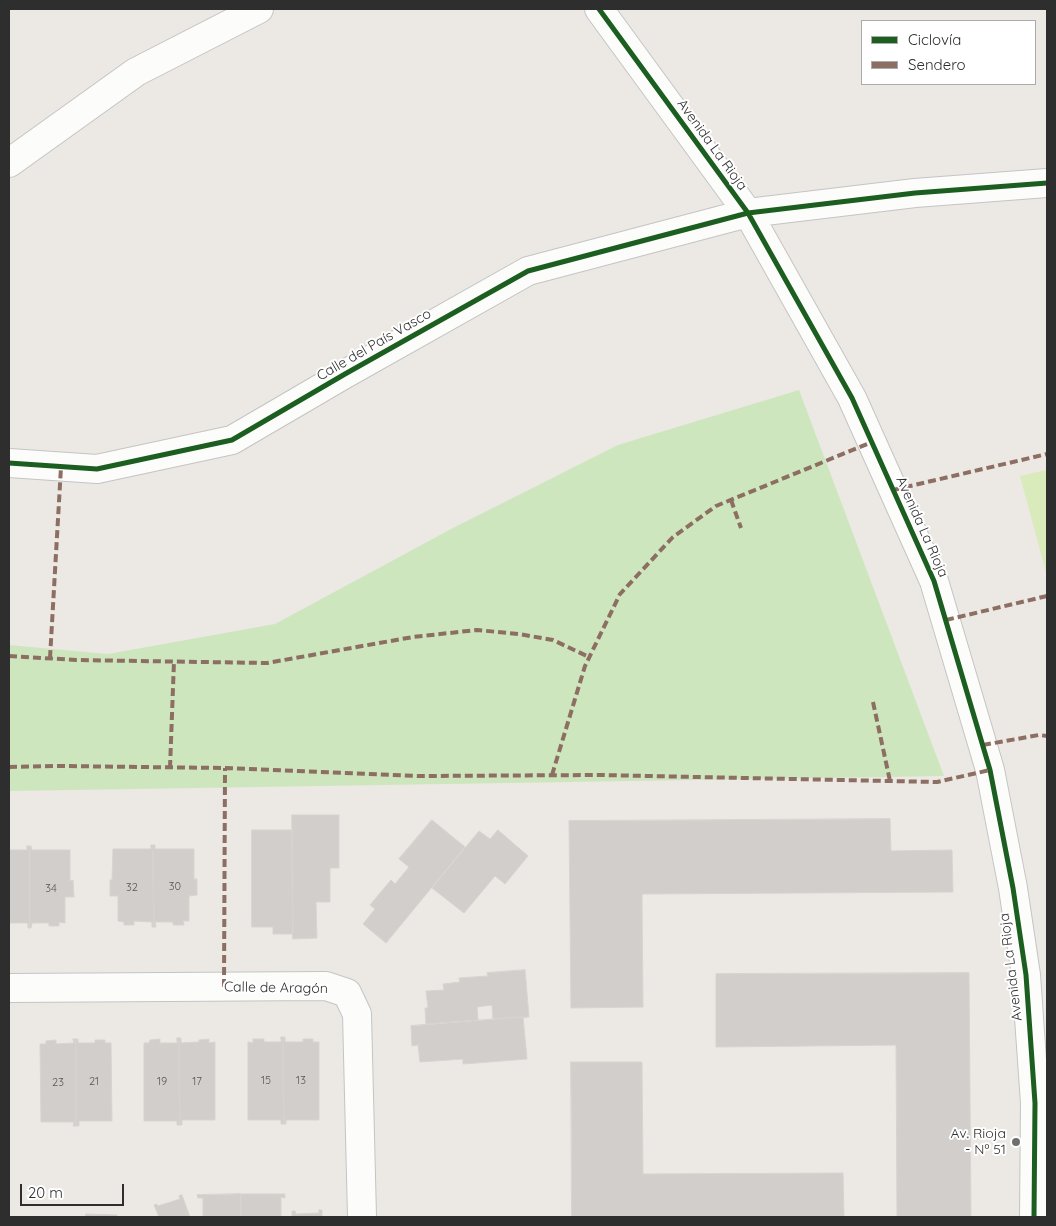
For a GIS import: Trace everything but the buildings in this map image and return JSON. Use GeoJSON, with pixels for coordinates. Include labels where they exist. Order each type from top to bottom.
{"type":"FeatureCollection","features":[{"type":"Feature","properties":{"kind":"street"},"geometry":{"type":"LineString","coordinates":[[9,163],[136,72],[259,9]]}},
{"type":"Feature","properties":{"kind":"street","name":"Avenida La Rioja"},"geometry":{"type":"LineString","coordinates":[[599,9],[748,213],[852,398],[934,581],[990,770],[1013,888],[1026,974],[1035,1103],[1034,1217]]}},
{"type":"Feature","properties":{"kind":"street","name":"Calle del País Vasco"},"geometry":{"type":"LineString","coordinates":[[9,463],[97,469],[232,440],[528,271],[748,213],[915,193],[1047,182]]}},
{"type":"Feature","properties":{"kind":"street","name":"Calle de Aragón"},"geometry":{"type":"LineString","coordinates":[[9,988],[326,986],[347,994],[357,1014],[362,1217]]}},
{"type":"Feature","properties":{"kind":"green space"},"geometry":{"type":"Polygon","coordinates":[[[799,390],[944,776],[9,791],[9,645],[108,654],[275,624],[453,528],[618,445],[799,390]]]}},
{"type":"Feature","properties":{"kind":"green space"},"geometry":{"type":"Polygon","coordinates":[[[1047,470],[1047,576],[1020,476],[1047,470]]]}},
{"type":"Feature","properties":{"kind":"marked path"},"geometry":{"type":"LineString","coordinates":[[552,775],[585,666],[620,594],[673,537],[716,506],[872,442]]}},
{"type":"Feature","properties":{"kind":"marked path"},"geometry":{"type":"LineString","coordinates":[[893,490],[1047,454]]}},
{"type":"Feature","properties":{"kind":"marked path"},"geometry":{"type":"LineString","coordinates":[[50,658],[61,467]]}},
{"type":"Feature","properties":{"kind":"marked path"},"geometry":{"type":"LineString","coordinates":[[731,500],[741,528]]}},
{"type":"Feature","properties":{"kind":"marked path"},"geometry":{"type":"LineString","coordinates":[[946,620],[1047,596]]}},
{"type":"Feature","properties":{"kind":"marked path"},"geometry":{"type":"LineString","coordinates":[[9,656],[76,660],[267,663],[413,637],[477,630],[519,634],[553,640],[589,657]]}},
{"type":"Feature","properties":{"kind":"marked path"},"geometry":{"type":"LineString","coordinates":[[170,768],[174,661]]}},
{"type":"Feature","properties":{"kind":"marked path"},"geometry":{"type":"LineString","coordinates":[[873,702],[890,781]]}},
{"type":"Feature","properties":{"kind":"marked path"},"geometry":{"type":"LineString","coordinates":[[983,745],[1039,735],[1047,736]]}},
{"type":"Feature","properties":{"kind":"marked path"},"geometry":{"type":"LineString","coordinates":[[9,767],[225,768],[419,776],[601,775],[937,782],[990,770]]}},
{"type":"Feature","properties":{"kind":"marked path"},"geometry":{"type":"LineString","coordinates":[[224,987],[225,768]]}},
{"type":"Feature","properties":{"kind":"cycle path"},"geometry":{"type":"LineString","coordinates":[[599,9],[748,213],[852,398],[934,581],[990,770],[1013,888],[1026,975],[1035,1103],[1034,1217]]}},
{"type":"Feature","properties":{"kind":"cycle path"},"geometry":{"type":"LineString","coordinates":[[9,463],[97,469],[232,440],[528,271],[748,213],[915,193],[1047,183]]}},
{"type":"Feature","properties":{"kind":"place","name":"Av. Rioja - Nº 51"},"geometry":{"type":"Point","coordinates":[1016,1142]}}]}
